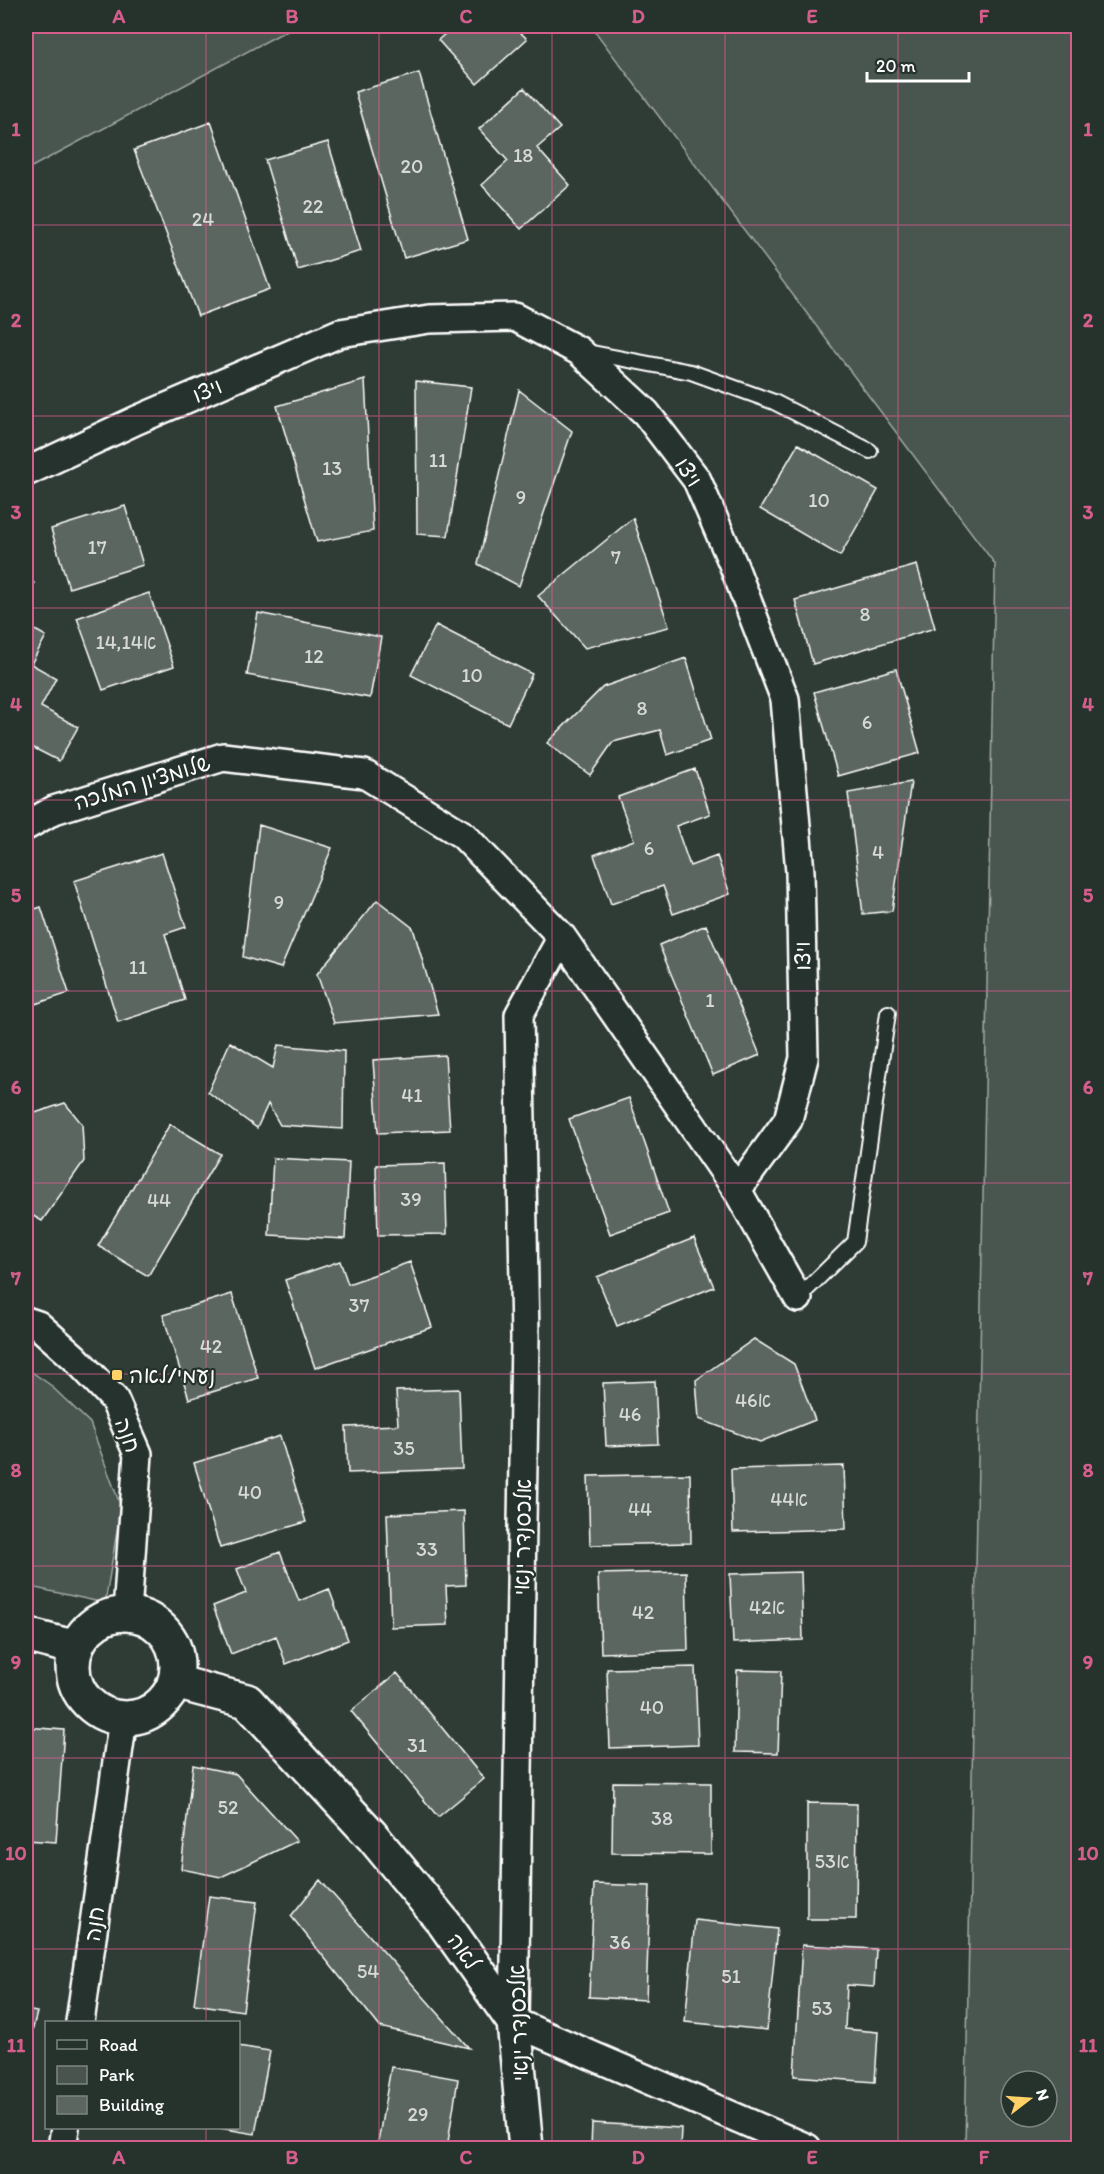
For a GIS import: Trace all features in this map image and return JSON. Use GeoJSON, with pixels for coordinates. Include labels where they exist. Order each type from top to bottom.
{"type":"FeatureCollection","features":[{"type":"Feature","properties":{"kind":"street","name":"ויצו"},"geometry":{"type":"LineString","coordinates":[[26,472],[137,420],[340,333],[429,319],[515,317],[579,351],[646,414],[697,480],[733,564],[785,699],[800,872],[804,1058],[788,1120],[737,1191]]}},
{"type":"Feature","properties":{"kind":"street","name":"שלומציון המלכה"},"geometry":{"type":"LineString","coordinates":[[26,826],[54,810],[223,757],[364,774],[463,835],[562,936]]}},
{"type":"Feature","properties":{"kind":"street"},"geometry":{"type":"LineString","coordinates":[[562,936],[737,1191],[798,1298]]}},
{"type":"Feature","properties":{"kind":"street","name":"אלכסנדר ינאי"},"geometry":{"type":"LineString","coordinates":[[526,2148],[514,2022],[525,1337],[519,1015],[562,936]]}},
{"type":"Feature","properties":{"kind":"street","name":"חנה"},"geometry":{"type":"LineString","coordinates":[[32,1323],[75,1358],[114,1399],[138,1454],[127,1613]]}},
{"type":"Feature","properties":{"kind":"street"},"geometry":{"type":"LineString","coordinates":[[127,1613],[143,1616],[158,1624],[168,1636],[175,1651],[177,1666],[175,1682],[167,1697],[155,1709],[140,1716],[123,1719],[107,1716],[81,1695],[74,1680],[72,1664],[76,1647],[84,1633],[96,1622],[111,1615],[127,1613]]}},
{"type":"Feature","properties":{"kind":"street"},"geometry":{"type":"LineString","coordinates":[[26,1635],[76,1647]]}},
{"type":"Feature","properties":{"kind":"street","name":"לאה"},"geometry":{"type":"LineString","coordinates":[[175,1682],[247,1701],[380,1845],[444,1923],[514,2022]]}},
{"type":"Feature","properties":{"kind":"street","name":"חנה"},"geometry":{"type":"LineString","coordinates":[[80,2021],[123,1719]]}},
{"type":"Feature","properties":{"kind":"street"},"geometry":{"type":"LineString","coordinates":[[514,2022],[807,2148]]}},
{"type":"Feature","properties":{"kind":"street"},"geometry":{"type":"LineString","coordinates":[[62,2148],[65,2129]]}},
{"type":"Feature","properties":{"kind":"lane"},"geometry":{"type":"LineString","coordinates":[[579,351],[691,372],[774,402],[870,451]]}},
{"type":"Feature","properties":{"kind":"lane"},"geometry":{"type":"LineString","coordinates":[[798,1298],[855,1242],[888,1012]]}},
{"type":"Feature","properties":{"kind":"green space"},"geometry":{"type":"Polygon","coordinates":[[[26,26],[295,26],[26,170],[26,26]]]}},
{"type":"Feature","properties":{"kind":"green space"},"geometry":{"type":"Polygon","coordinates":[[[591,26],[1078,26],[1078,2148],[965,2148],[995,564],[591,26]]]}},
{"type":"Feature","properties":{"kind":"green space"},"geometry":{"type":"Polygon","coordinates":[[[26,1368],[49,1384],[90,1423],[121,1507],[105,1603],[26,1586],[26,1368]]]}},
{"type":"Feature","properties":{"kind":"building"},"geometry":{"type":"Polygon","coordinates":[[[454,26],[514,26],[527,39],[477,84],[438,40],[454,26]]]}},
{"type":"Feature","properties":{"kind":"building"},"geometry":{"type":"Polygon","coordinates":[[[419,73],[468,239],[404,258],[355,92],[419,73]]]}},
{"type":"Feature","properties":{"kind":"building"},"geometry":{"type":"Polygon","coordinates":[[[524,88],[560,128],[537,148],[570,185],[521,229],[482,185],[508,161],[479,129],[524,88]]]}},
{"type":"Feature","properties":{"kind":"building"},"geometry":{"type":"Polygon","coordinates":[[[211,122],[270,289],[198,316],[134,150],[211,122]]]}},
{"type":"Feature","properties":{"kind":"building"},"geometry":{"type":"Polygon","coordinates":[[[328,142],[361,251],[298,270],[265,160],[328,142]]]}},
{"type":"Feature","properties":{"kind":"building"},"geometry":{"type":"Polygon","coordinates":[[[365,380],[373,531],[317,542],[277,406],[365,380]]]}},
{"type":"Feature","properties":{"kind":"building"},"geometry":{"type":"Polygon","coordinates":[[[416,381],[471,387],[448,536],[417,534],[416,381]]]}},
{"type":"Feature","properties":{"kind":"building"},"geometry":{"type":"Polygon","coordinates":[[[519,390],[572,431],[519,586],[478,564],[519,390]]]}},
{"type":"Feature","properties":{"kind":"building"},"geometry":{"type":"Polygon","coordinates":[[[798,444],[878,490],[840,556],[760,509],[798,444]]]}},
{"type":"Feature","properties":{"kind":"building"},"geometry":{"type":"Polygon","coordinates":[[[125,506],[143,565],[69,588],[51,529],[125,506]]]}},
{"type":"Feature","properties":{"kind":"building"},"geometry":{"type":"Polygon","coordinates":[[[633,518],[669,627],[585,648],[538,596],[633,518]]]}},
{"type":"Feature","properties":{"kind":"building"},"geometry":{"type":"Polygon","coordinates":[[[917,565],[935,628],[813,664],[795,600],[917,565]]]}},
{"type":"Feature","properties":{"kind":"building"},"geometry":{"type":"Polygon","coordinates":[[[26,578],[34,583],[26,599],[26,578]]]}},
{"type":"Feature","properties":{"kind":"building"},"geometry":{"type":"Polygon","coordinates":[[[149,593],[174,666],[103,690],[77,618],[149,593]]]}},
{"type":"Feature","properties":{"kind":"building"},"geometry":{"type":"Polygon","coordinates":[[[258,613],[381,637],[370,698],[247,675],[258,613]]]}},
{"type":"Feature","properties":{"kind":"building"},"geometry":{"type":"Polygon","coordinates":[[[26,625],[46,636],[31,664],[56,678],[41,707],[78,727],[59,761],[26,744],[26,625]]]}},
{"type":"Feature","properties":{"kind":"building"},"geometry":{"type":"Polygon","coordinates":[[[436,625],[532,674],[508,724],[411,675],[436,625]]]}},
{"type":"Feature","properties":{"kind":"building"},"geometry":{"type":"Polygon","coordinates":[[[686,658],[711,740],[667,755],[660,730],[613,742],[590,775],[547,743],[603,687],[686,658]]]}},
{"type":"Feature","properties":{"kind":"building"},"geometry":{"type":"Polygon","coordinates":[[[896,669],[920,753],[838,776],[814,692],[896,669]]]}},
{"type":"Feature","properties":{"kind":"building"},"geometry":{"type":"Polygon","coordinates":[[[695,769],[710,814],[676,826],[690,866],[717,856],[730,894],[673,914],[663,886],[611,904],[594,855],[634,840],[618,797],[695,769]]]}},
{"type":"Feature","properties":{"kind":"building"},"geometry":{"type":"Polygon","coordinates":[[[911,782],[892,911],[863,914],[848,793],[911,782]]]}},
{"type":"Feature","properties":{"kind":"building"},"geometry":{"type":"Polygon","coordinates":[[[259,825],[332,848],[281,968],[243,957],[259,825]]]}},
{"type":"Feature","properties":{"kind":"building"},"geometry":{"type":"Polygon","coordinates":[[[162,853],[186,927],[165,934],[185,1000],[118,1022],[74,881],[162,853]]]}},
{"type":"Feature","properties":{"kind":"building"},"geometry":{"type":"Polygon","coordinates":[[[377,900],[413,928],[438,1014],[334,1023],[317,974],[377,900]]]}},
{"type":"Feature","properties":{"kind":"building"},"geometry":{"type":"Polygon","coordinates":[[[41,907],[69,993],[26,1007],[26,912],[41,907]]]}},
{"type":"Feature","properties":{"kind":"building"},"geometry":{"type":"Polygon","coordinates":[[[706,925],[760,1055],[713,1075],[659,945],[706,925]]]}},
{"type":"Feature","properties":{"kind":"building"},"geometry":{"type":"Polygon","coordinates":[[[230,1042],[273,1068],[278,1045],[344,1051],[343,1129],[280,1125],[268,1104],[257,1128],[208,1092],[230,1042]]]}},
{"type":"Feature","properties":{"kind":"building"},"geometry":{"type":"Polygon","coordinates":[[[445,1055],[450,1130],[378,1133],[373,1060],[445,1055]]]}},
{"type":"Feature","properties":{"kind":"building"},"geometry":{"type":"Polygon","coordinates":[[[629,1098],[669,1213],[610,1234],[569,1119],[629,1098]]]}},
{"type":"Feature","properties":{"kind":"building"},"geometry":{"type":"Polygon","coordinates":[[[65,1103],[82,1124],[84,1161],[42,1221],[26,1212],[26,1116],[65,1103]]]}},
{"type":"Feature","properties":{"kind":"building"},"geometry":{"type":"Polygon","coordinates":[[[170,1124],[220,1154],[148,1276],[98,1246],[170,1124]]]}},
{"type":"Feature","properties":{"kind":"building"},"geometry":{"type":"Polygon","coordinates":[[[273,1158],[349,1162],[345,1239],[269,1235],[273,1158]]]}},
{"type":"Feature","properties":{"kind":"building"},"geometry":{"type":"Polygon","coordinates":[[[445,1163],[447,1234],[378,1235],[376,1165],[445,1163]]]}},
{"type":"Feature","properties":{"kind":"building"},"geometry":{"type":"Polygon","coordinates":[[[694,1238],[714,1287],[617,1326],[597,1277],[694,1238]]]}},
{"type":"Feature","properties":{"kind":"building"},"geometry":{"type":"Polygon","coordinates":[[[340,1261],[348,1284],[410,1262],[432,1327],[315,1368],[285,1280],[340,1261]]]}},
{"type":"Feature","properties":{"kind":"building"},"geometry":{"type":"Polygon","coordinates":[[[232,1294],[258,1378],[189,1399],[163,1315],[232,1294]]]}},
{"type":"Feature","properties":{"kind":"building"},"geometry":{"type":"Polygon","coordinates":[[[754,1339],[794,1364],[815,1420],[760,1442],[699,1419],[696,1380],[754,1339]]]}},
{"type":"Feature","properties":{"kind":"building"},"geometry":{"type":"Polygon","coordinates":[[[655,1381],[658,1444],[606,1446],[603,1383],[655,1381]]]}},
{"type":"Feature","properties":{"kind":"building"},"geometry":{"type":"Polygon","coordinates":[[[459,1389],[462,1469],[348,1473],[346,1427],[398,1425],[396,1391],[459,1389]]]}},
{"type":"Feature","properties":{"kind":"building"},"geometry":{"type":"Polygon","coordinates":[[[280,1436],[306,1522],[220,1548],[194,1463],[280,1436]]]}},
{"type":"Feature","properties":{"kind":"building"},"geometry":{"type":"Polygon","coordinates":[[[844,1466],[846,1529],[733,1532],[731,1469],[844,1466]]]}},
{"type":"Feature","properties":{"kind":"building"},"geometry":{"type":"Polygon","coordinates":[[[690,1474],[691,1543],[590,1545],[588,1476],[690,1474]]]}},
{"type":"Feature","properties":{"kind":"building"},"geometry":{"type":"Polygon","coordinates":[[[464,1511],[466,1585],[446,1586],[448,1625],[391,1627],[387,1514],[464,1511]]]}},
{"type":"Feature","properties":{"kind":"building"},"geometry":{"type":"Polygon","coordinates":[[[280,1552],[299,1601],[329,1589],[348,1640],[286,1664],[276,1636],[231,1654],[213,1606],[246,1593],[237,1569],[280,1552]]]}},
{"type":"Feature","properties":{"kind":"building"},"geometry":{"type":"Polygon","coordinates":[[[686,1572],[688,1650],[601,1653],[598,1574],[686,1572]]]}},
{"type":"Feature","properties":{"kind":"building"},"geometry":{"type":"Polygon","coordinates":[[[801,1572],[803,1640],[733,1643],[730,1574],[801,1572]]]}},
{"type":"Feature","properties":{"kind":"building"},"geometry":{"type":"Polygon","coordinates":[[[695,1667],[698,1745],[610,1748],[607,1669],[695,1667]]]}},
{"type":"Feature","properties":{"kind":"building"},"geometry":{"type":"Polygon","coordinates":[[[737,1670],[781,1671],[778,1753],[735,1752],[737,1670]]]}},
{"type":"Feature","properties":{"kind":"building"},"geometry":{"type":"Polygon","coordinates":[[[397,1673],[484,1779],[438,1817],[351,1711],[397,1673]]]}},
{"type":"Feature","properties":{"kind":"building"},"geometry":{"type":"Polygon","coordinates":[[[26,1727],[64,1730],[56,1842],[26,1840],[26,1727]]]}},
{"type":"Feature","properties":{"kind":"building"},"geometry":{"type":"Polygon","coordinates":[[[193,1765],[236,1774],[297,1841],[221,1877],[181,1869],[193,1765]]]}},
{"type":"Feature","properties":{"kind":"building"},"geometry":{"type":"Polygon","coordinates":[[[613,1782],[711,1783],[711,1854],[612,1853],[613,1782]]]}},
{"type":"Feature","properties":{"kind":"building"},"geometry":{"type":"Polygon","coordinates":[[[807,1803],[857,1804],[856,1919],[807,1919],[807,1803]]]}},
{"type":"Feature","properties":{"kind":"building"},"geometry":{"type":"Polygon","coordinates":[[[320,1880],[469,2048],[380,2027],[291,1916],[320,1880]]]}},
{"type":"Feature","properties":{"kind":"building"},"geometry":{"type":"Polygon","coordinates":[[[594,1884],[650,1886],[646,2000],[589,1997],[594,1884]]]}},
{"type":"Feature","properties":{"kind":"building"},"geometry":{"type":"Polygon","coordinates":[[[209,1896],[257,1902],[243,2011],[194,2004],[209,1896]]]}},
{"type":"Feature","properties":{"kind":"building"},"geometry":{"type":"Polygon","coordinates":[[[695,1920],[777,1929],[767,2030],[685,2022],[695,1920]]]}},
{"type":"Feature","properties":{"kind":"building"},"geometry":{"type":"Polygon","coordinates":[[[802,1945],[876,1949],[874,1987],[847,1985],[845,2029],[878,2032],[875,2082],[794,2076],[802,1945]]]}},
{"type":"Feature","properties":{"kind":"building"},"geometry":{"type":"Polygon","coordinates":[[[26,2010],[37,2012],[26,2057],[26,2010]]]}},
{"type":"Feature","properties":{"kind":"building"},"geometry":{"type":"Polygon","coordinates":[[[240,2046],[270,2051],[255,2134],[225,2129],[240,2129],[240,2046]]]}},
{"type":"Feature","properties":{"kind":"building"},"geometry":{"type":"Polygon","coordinates":[[[391,2067],[458,2079],[447,2148],[377,2148],[391,2067]]]}},
{"type":"Feature","properties":{"kind":"building"},"geometry":{"type":"Polygon","coordinates":[[[592,2123],[681,2128],[680,2148],[591,2148],[592,2123]]]}},
{"type":"Feature","properties":{"kind":"place","name":"נעמי/לאה"},"geometry":{"type":"Point","coordinates":[117,1375]}}]}
